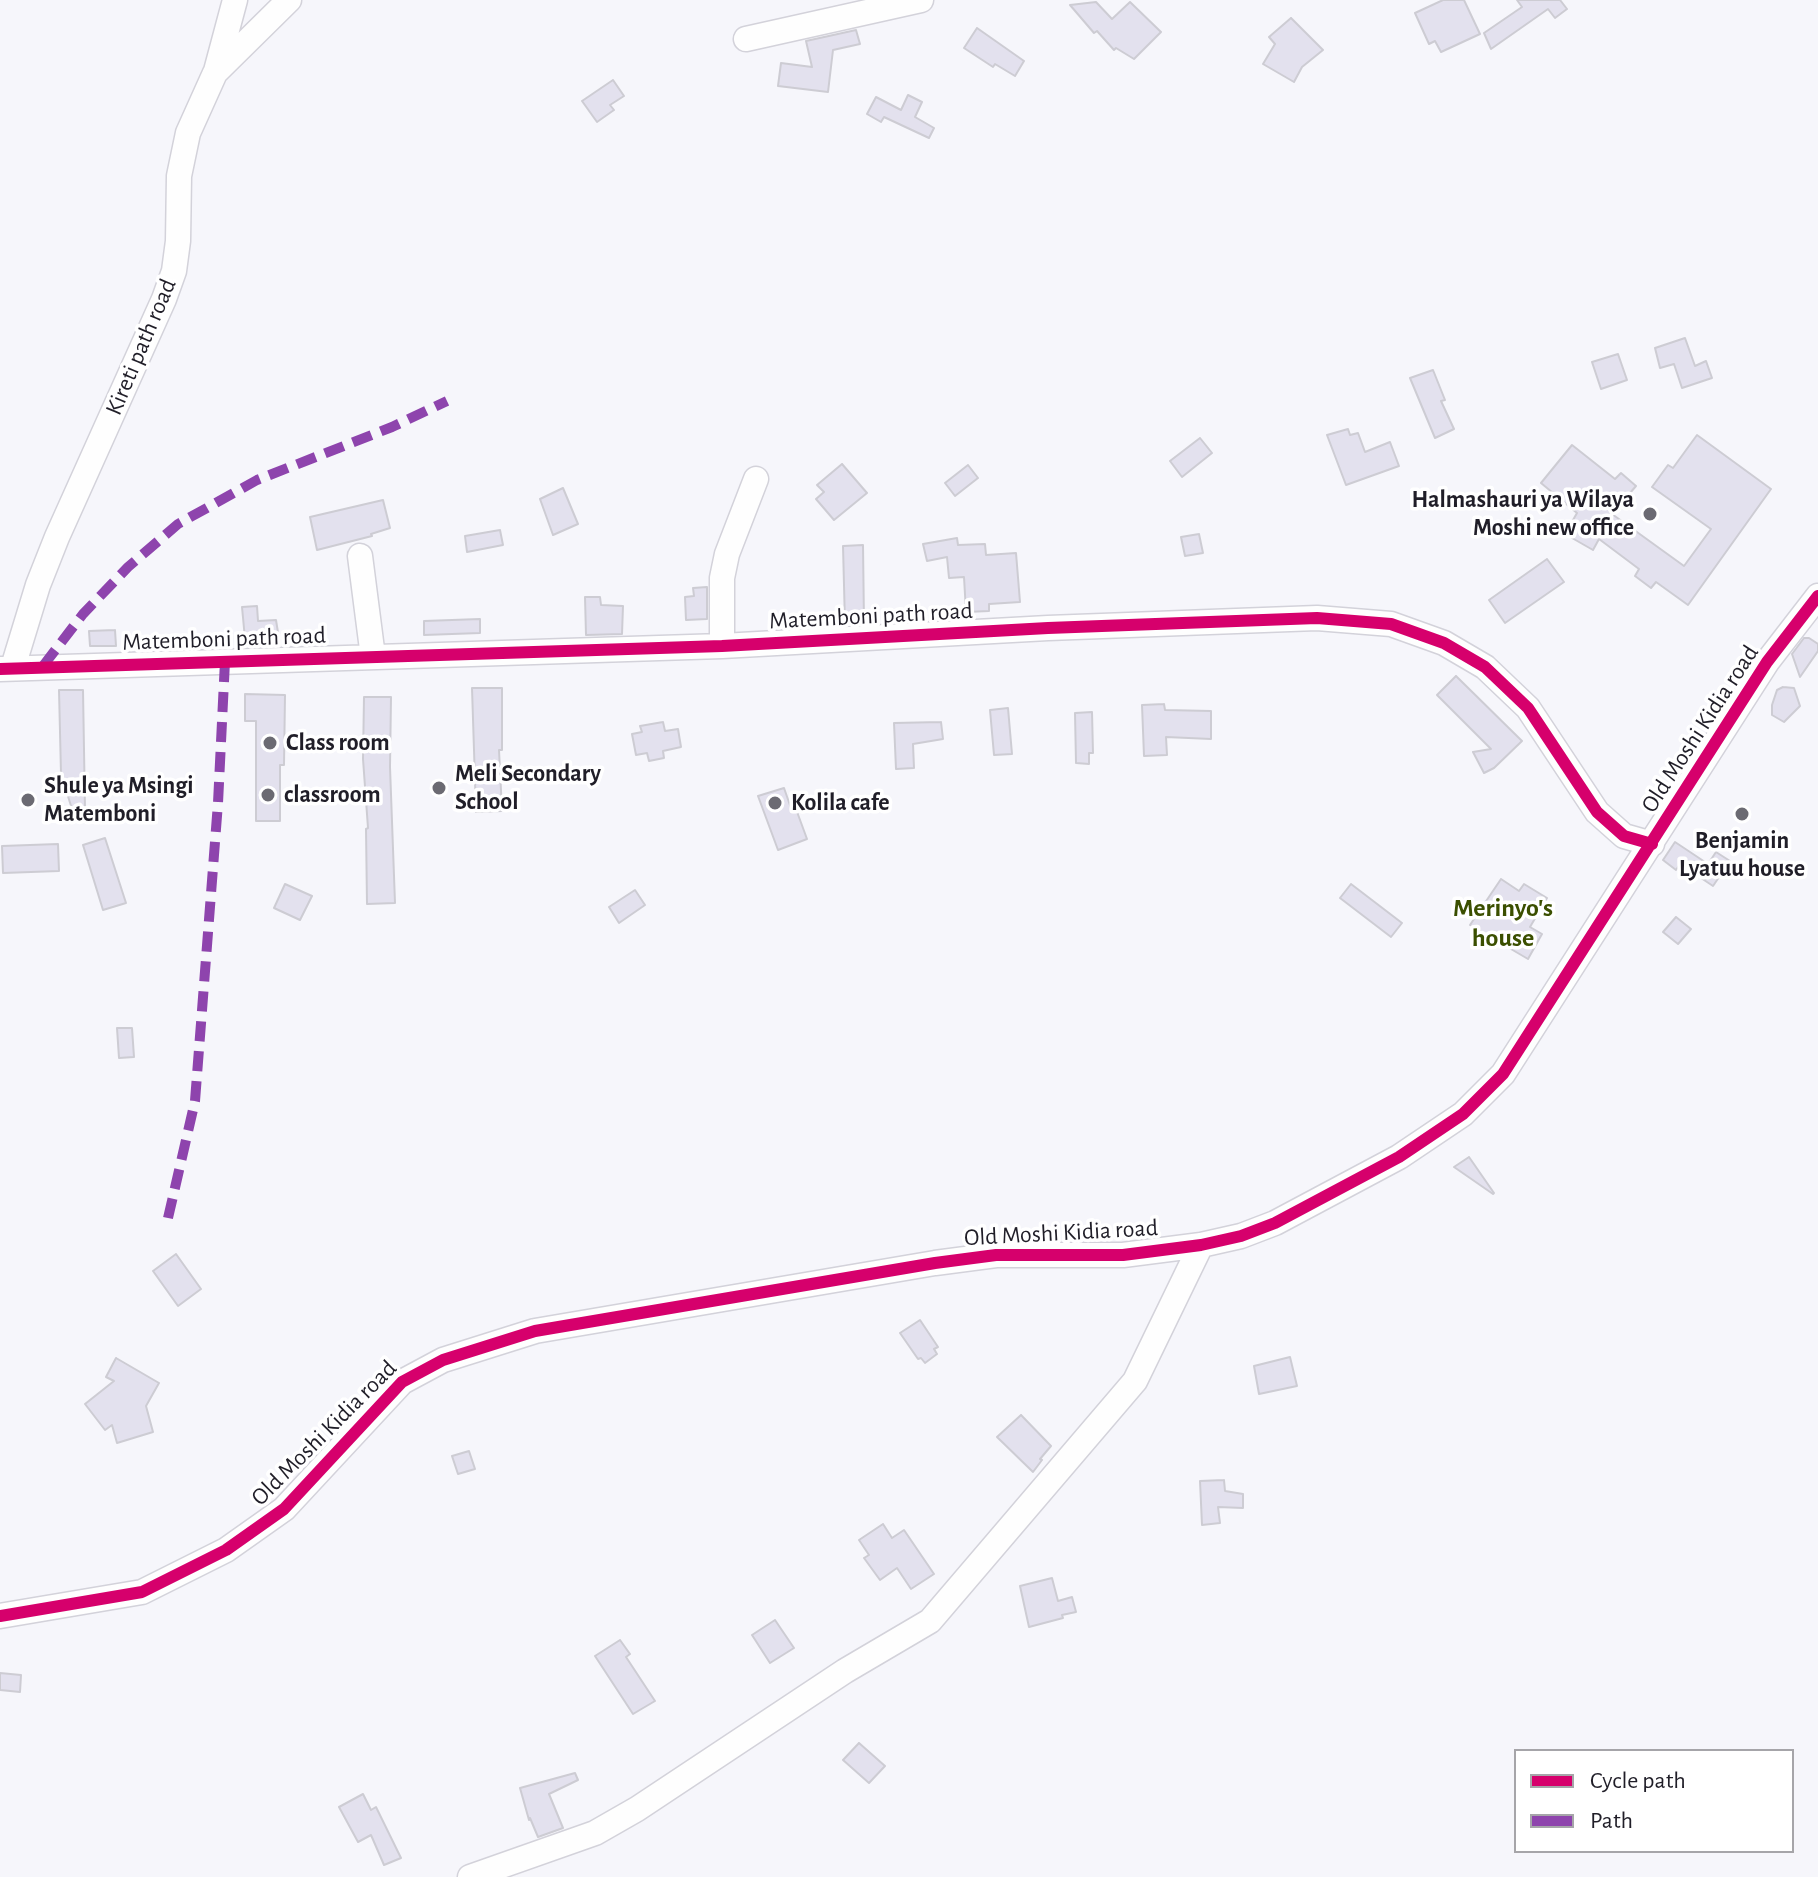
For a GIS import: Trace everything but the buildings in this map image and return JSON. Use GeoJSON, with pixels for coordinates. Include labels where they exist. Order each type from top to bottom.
{"type":"FeatureCollection","features":[{"type":"Feature","properties":{"kind":"street"},"geometry":{"type":"LineString","coordinates":[[215,73],[235,0]]}},
{"type":"Feature","properties":{"kind":"street","name":"Kireti path road"},"geometry":{"type":"LineString","coordinates":[[6,668],[57,537],[174,271],[182,155],[188,133],[215,73],[289,0]]}},
{"type":"Feature","properties":{"kind":"street"},"geometry":{"type":"LineString","coordinates":[[746,39],[921,0]]}},
{"type":"Feature","properties":{"kind":"street"},"geometry":{"type":"LineString","coordinates":[[722,646],[722,578],[727,554],[756,479]]}},
{"type":"Feature","properties":{"kind":"street"},"geometry":{"type":"LineString","coordinates":[[360,556],[373,657]]}},
{"type":"Feature","properties":{"kind":"street","name":"Old Moshi Kidia road"},"geometry":{"type":"LineString","coordinates":[[0,1616],[142,1592],[226,1550],[284,1509],[402,1382],[443,1360],[535,1331],[996,1255],[1123,1255],[1201,1245],[1252,1232],[1323,1199],[1399,1157],[1463,1114],[1503,1074],[1767,662],[1818,596]]}},
{"type":"Feature","properties":{"kind":"street","name":"Matemboni path road"},"geometry":{"type":"LineString","coordinates":[[6,668],[722,646],[1048,628],[1317,618],[1391,624],[1444,643],[1485,667],[1528,708],[1597,812],[1624,836],[1652,844]]}},
{"type":"Feature","properties":{"kind":"street"},"geometry":{"type":"LineString","coordinates":[[470,1877],[595,1833],[637,1809],[845,1671],[930,1621],[1135,1381],[1201,1245]]}},
{"type":"Feature","properties":{"kind":"marked path"},"geometry":{"type":"LineString","coordinates":[[43,666],[83,614],[128,567],[178,524],[257,480],[392,427],[447,401]]}},
{"type":"Feature","properties":{"kind":"marked path"},"geometry":{"type":"LineString","coordinates":[[168,1218],[195,1101],[218,803],[225,661]]}},
{"type":"Feature","properties":{"kind":"cycle path"},"geometry":{"type":"LineString","coordinates":[[0,1616],[142,1592],[226,1550],[284,1509],[402,1382],[443,1360],[535,1331],[935,1263],[996,1255],[1123,1255],[1201,1245],[1241,1236],[1275,1223],[1399,1157],[1463,1114],[1503,1074],[1767,662],[1818,596]]}},
{"type":"Feature","properties":{"kind":"cycle path"},"geometry":{"type":"LineString","coordinates":[[0,669],[722,646],[1048,628],[1317,618],[1391,624],[1444,643],[1485,667],[1528,708],[1597,812],[1624,836],[1652,844]]}},
{"type":"Feature","properties":{"kind":"place","name":"Halmashauri ya Wilaya Moshi new office"},"geometry":{"type":"Point","coordinates":[1650,514]}},
{"type":"Feature","properties":{"kind":"place","name":"Class room"},"geometry":{"type":"Point","coordinates":[270,743]}},
{"type":"Feature","properties":{"kind":"place","name":"Meli Secondary School"},"geometry":{"type":"Point","coordinates":[439,788]}},
{"type":"Feature","properties":{"kind":"place","name":"classroom"},"geometry":{"type":"Point","coordinates":[268,795]}},
{"type":"Feature","properties":{"kind":"place","name":"Shule ya Msingi Matemboni"},"geometry":{"type":"Point","coordinates":[28,800]}},
{"type":"Feature","properties":{"kind":"place","name":"Kolila cafe"},"geometry":{"type":"Point","coordinates":[775,803]}},
{"type":"Feature","properties":{"kind":"place","name":"Benjamin Lyatuu house"},"geometry":{"type":"Point","coordinates":[1742,814]}},
{"type":"Feature","properties":{"kind":"district","name":"Merinyo's house"},"geometry":{"type":"Point","coordinates":[1503,923]}}]}
